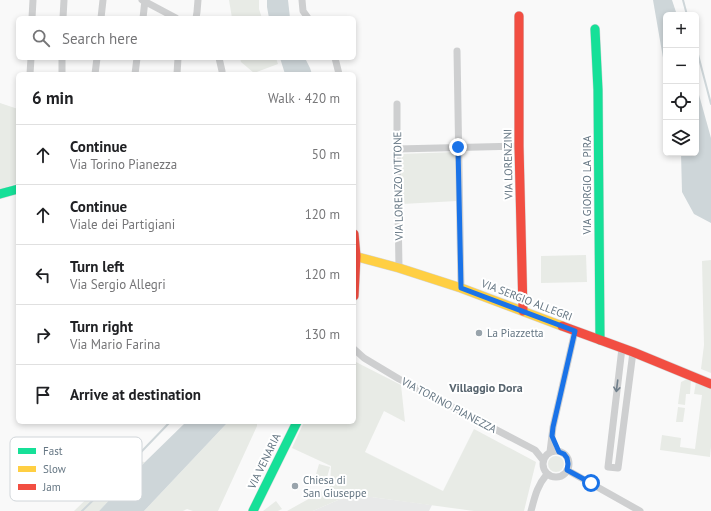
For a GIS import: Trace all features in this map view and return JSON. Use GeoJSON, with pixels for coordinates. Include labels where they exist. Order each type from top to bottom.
{"type":"FeatureCollection","features":[{"type":"Feature","properties":{"kind":"street"},"geometry":{"type":"LineString","coordinates":[[32,16],[33,0]]}},
{"type":"Feature","properties":{"kind":"street"},"geometry":{"type":"LineString","coordinates":[[64,0],[64,16]]}},
{"type":"Feature","properties":{"kind":"street"},"geometry":{"type":"LineString","coordinates":[[101,16],[103,0]]}},
{"type":"Feature","properties":{"kind":"street"},"geometry":{"type":"LineString","coordinates":[[196,16],[198,0]]}},
{"type":"Feature","properties":{"kind":"street"},"geometry":{"type":"LineString","coordinates":[[302,0],[303,11],[307,16]]}},
{"type":"Feature","properties":{"kind":"street"},"geometry":{"type":"LineString","coordinates":[[143,16],[144,1],[172,16]]}},
{"type":"Feature","properties":{"kind":"street","name":"VIA LORENZINI"},"geometry":{"type":"LineString","coordinates":[[519,16],[519,146],[523,311]]}},
{"type":"Feature","properties":{"kind":"street","name":"VIA GIORGIO LA PIRA"},"geometry":{"type":"LineString","coordinates":[[595,29],[598,90],[600,340]]}},
{"type":"Feature","properties":{"kind":"street"},"geometry":{"type":"LineString","coordinates":[[457,51],[461,288]]}},
{"type":"Feature","properties":{"kind":"street"},"geometry":{"type":"LineString","coordinates":[[30,72],[31,60]]}},
{"type":"Feature","properties":{"kind":"street"},"geometry":{"type":"LineString","coordinates":[[62,60],[62,72]]}},
{"type":"Feature","properties":{"kind":"street"},"geometry":{"type":"LineString","coordinates":[[95,72],[97,60]]}},
{"type":"Feature","properties":{"kind":"street"},"geometry":{"type":"LineString","coordinates":[[135,72],[137,60]]}},
{"type":"Feature","properties":{"kind":"street"},"geometry":{"type":"LineString","coordinates":[[177,72],[178,60]]}},
{"type":"Feature","properties":{"kind":"street"},"geometry":{"type":"LineString","coordinates":[[219,60],[222,72]]}},
{"type":"Feature","properties":{"kind":"street"},"geometry":{"type":"LineString","coordinates":[[336,60],[338,72]]}},
{"type":"Feature","properties":{"kind":"street","name":"VIA LORENZO VITTONE"},"geometry":{"type":"LineString","coordinates":[[397,104],[399,268]]}},
{"type":"Feature","properties":{"kind":"street"},"geometry":{"type":"LineString","coordinates":[[397,149],[519,146]]}},
{"type":"Feature","properties":{"kind":"street"},"geometry":{"type":"LineString","coordinates":[[0,194],[16,190]]}},
{"type":"Feature","properties":{"kind":"street","name":"VIA SERGIO ALLEGRI"},"geometry":{"type":"LineString","coordinates":[[356,256],[399,268],[461,288],[633,352],[711,384]]}},
{"type":"Feature","properties":{"kind":"street"},"geometry":{"type":"LineString","coordinates":[[543,460],[550,452],[553,427],[575,331]]}},
{"type":"Feature","properties":{"kind":"street"},"geometry":{"type":"LineString","coordinates":[[622,348],[608,467],[618,468],[633,352]]}},
{"type":"Feature","properties":{"kind":"street","name":"VIA TORINO PIANEZZA"},"geometry":{"type":"LineString","coordinates":[[356,352],[399,379],[535,450],[543,460],[544,470],[548,474]]}},
{"type":"Feature","properties":{"kind":"street","name":"VIA VENARIA"},"geometry":{"type":"LineString","coordinates":[[253,511],[296,424]]}},
{"type":"Feature","properties":{"kind":"street"},"geometry":{"type":"LineString","coordinates":[[552,436],[559,452]]}},
{"type":"Feature","properties":{"kind":"street"},"geometry":{"type":"LineString","coordinates":[[532,511],[541,481],[548,474],[558,476],[564,474],[567,470],[567,458],[564,454],[554,451],[550,452]]}},
{"type":"Feature","properties":{"kind":"street"},"geometry":{"type":"LineString","coordinates":[[567,470],[640,511]]}},
{"type":"Feature","properties":{"kind":"shaded area"},"geometry":{"type":"Polygon","coordinates":[[[229,0],[259,0],[259,9],[261,16],[232,16],[229,0]]]}},
{"type":"Feature","properties":{"kind":"shaded area"},"geometry":{"type":"Polygon","coordinates":[[[267,0],[288,0],[290,16],[269,16],[267,0]]]}},
{"type":"Feature","properties":{"kind":"shaded area"},"geometry":{"type":"Polygon","coordinates":[[[653,0],[672,0],[676,12],[663,12],[663,58],[653,0]]]}},
{"type":"Feature","properties":{"kind":"shaded area"},"geometry":{"type":"Polygon","coordinates":[[[240,60],[277,60],[278,64],[253,72],[240,60]]]}},
{"type":"Feature","properties":{"kind":"shaded area"},"geometry":{"type":"Polygon","coordinates":[[[281,60],[306,60],[311,72],[284,72],[281,60]]]}},
{"type":"Feature","properties":{"kind":"shaded area"},"geometry":{"type":"Polygon","coordinates":[[[699,95],[711,138],[711,223],[694,214],[682,192],[681,156],[699,156],[699,95]]]}},
{"type":"Feature","properties":{"kind":"shaded area"},"geometry":{"type":"Polygon","coordinates":[[[0,103],[16,108],[16,184],[0,189],[0,103]]]}},
{"type":"Feature","properties":{"kind":"shaded area"},"geometry":{"type":"Polygon","coordinates":[[[456,152],[457,201],[402,204],[400,154],[456,152]]]}},
{"type":"Feature","properties":{"kind":"shaded area"},"geometry":{"type":"Polygon","coordinates":[[[586,255],[587,282],[541,283],[541,256],[586,255]]]}},
{"type":"Feature","properties":{"kind":"shaded area"},"geometry":{"type":"Polygon","coordinates":[[[711,260],[711,373],[701,369],[704,345],[702,261],[711,260]]]}},
{"type":"Feature","properties":{"kind":"shaded area"},"geometry":{"type":"Polygon","coordinates":[[[356,362],[401,385],[405,422],[384,411],[365,452],[443,491],[474,429],[536,462],[524,511],[474,511],[356,495],[338,500],[313,511],[287,511],[330,487],[331,466],[292,448],[303,424],[356,424],[356,362]]]}},
{"type":"Feature","properties":{"kind":"shaded area"},"geometry":{"type":"Polygon","coordinates":[[[687,379],[691,380],[690,394],[686,394],[685,405],[678,404],[681,382],[687,379]]]}},
{"type":"Feature","properties":{"kind":"shaded area"},"geometry":{"type":"Polygon","coordinates":[[[696,382],[711,388],[710,457],[660,450],[662,435],[681,438],[680,447],[695,449],[702,395],[694,394],[696,382]]]}},
{"type":"Feature","properties":{"kind":"shaded area"},"geometry":{"type":"Polygon","coordinates":[[[678,407],[685,408],[683,422],[676,422],[678,407]]]}},
{"type":"Feature","properties":{"kind":"shaded area"},"geometry":{"type":"Polygon","coordinates":[[[184,424],[226,424],[144,511],[99,511],[108,501],[142,501],[142,465],[184,424]]]}},
{"type":"Feature","properties":{"kind":"shaded area"},"geometry":{"type":"Polygon","coordinates":[[[226,424],[257,424],[218,511],[193,511],[187,509],[183,511],[144,511],[226,424]]]}},
{"type":"Feature","properties":{"kind":"shaded area"},"geometry":{"type":"Polygon","coordinates":[[[556,456],[562,458],[564,464],[562,470],[556,472],[550,470],[548,464],[550,458],[556,456]]]}},
{"type":"Feature","properties":{"kind":"shaded area"},"geometry":{"type":"Polygon","coordinates":[[[319,464],[330,467],[325,484],[314,481],[319,464]]]}},
{"type":"Feature","properties":{"kind":"shaded area"},"geometry":{"type":"Polygon","coordinates":[[[356,495],[432,505],[429,511],[313,511],[338,500],[356,495]]]}},
{"type":"Feature","properties":{"kind":"shaded area"},"geometry":{"type":"Polygon","coordinates":[[[84,501],[108,501],[99,511],[74,511],[84,501]]]}},
{"type":"Feature","properties":{"kind":"shaded area"},"geometry":{"type":"Polygon","coordinates":[[[276,501],[282,509],[278,511],[263,511],[276,501]]]}},
{"type":"Feature","properties":{"kind":"waterway"},"geometry":{"type":"LineString","coordinates":[[683,0],[686,12]]}},
{"type":"Feature","properties":{"kind":"waterway"},"geometry":{"type":"LineString","coordinates":[[696,48],[711,104]]}},
{"type":"Feature","properties":{"kind":"waterway"},"geometry":{"type":"LineString","coordinates":[[142,451],[168,424]]}},
{"type":"Feature","properties":{"kind":"waterway"},"geometry":{"type":"LineString","coordinates":[[82,511],[92,501]]}},
{"type":"Feature","properties":{"kind":"traffic: fast"},"geometry":{"type":"LineString","coordinates":[[595,29],[598,90],[600,340]]}},
{"type":"Feature","properties":{"kind":"traffic: fast"},"geometry":{"type":"LineString","coordinates":[[0,194],[16,190]]}},
{"type":"Feature","properties":{"kind":"traffic: fast"},"geometry":{"type":"LineString","coordinates":[[253,511],[296,424]]}},
{"type":"Feature","properties":{"kind":"traffic: slow"},"geometry":{"type":"LineString","coordinates":[[356,257],[399,268],[461,288],[562,326]]}},
{"type":"Feature","properties":{"kind":"traffic: jam"},"geometry":{"type":"LineString","coordinates":[[519,16],[519,146],[523,311]]}},
{"type":"Feature","properties":{"kind":"traffic: jam"},"geometry":{"type":"LineString","coordinates":[[562,326],[633,352],[711,384]]}},
{"type":"Feature","properties":{"kind":"place","name":"La Piazzetta"},"geometry":{"type":"Point","coordinates":[479,333]}},
{"type":"Feature","properties":{"kind":"place","name":"Chiesa di San Giuseppe"},"geometry":{"type":"Point","coordinates":[295,486]}},
{"type":"Feature","properties":{"kind":"district","name":"Villaggio Dora"},"geometry":{"type":"Point","coordinates":[486,388]}},
{"type":"Feature","properties":{"kind":"route"},"geometry":{"type":"LineString","coordinates":[[458,147],[461,288],[575,331],[552,436],[559,452],[564,454],[567,458],[567,470],[591,483]]}}]}
